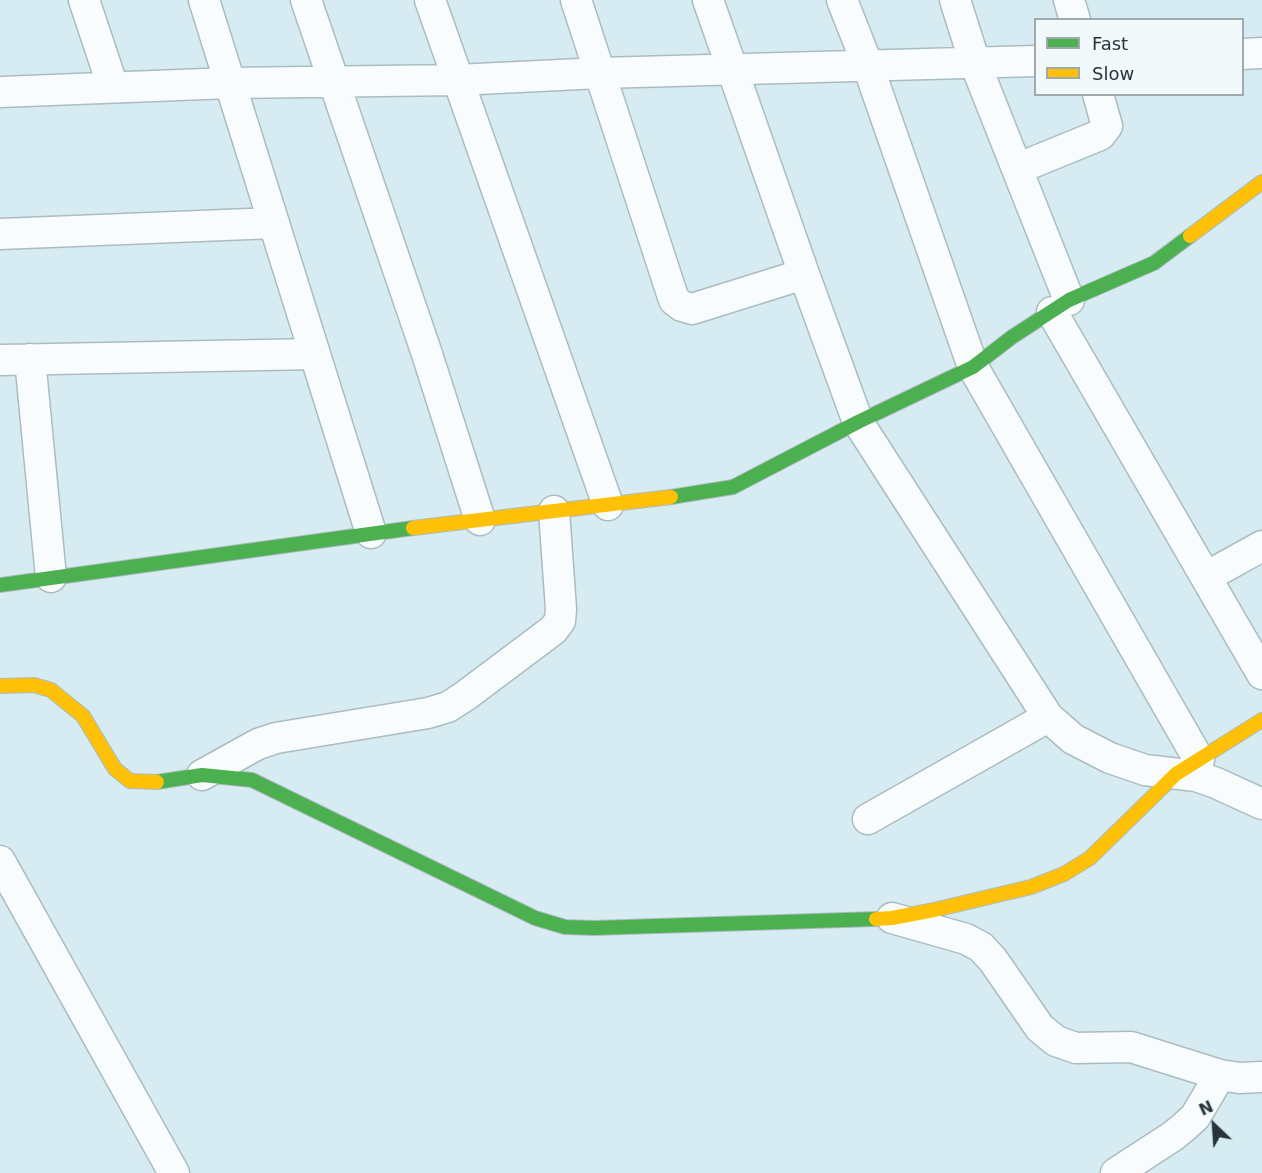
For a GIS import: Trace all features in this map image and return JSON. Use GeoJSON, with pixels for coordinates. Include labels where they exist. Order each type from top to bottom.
{"type":"FeatureCollection","features":[{"type":"Feature","properties":{"kind":"street"},"geometry":{"type":"LineString","coordinates":[[84,0],[113,87]]}},
{"type":"Feature","properties":{"kind":"street"},"geometry":{"type":"LineString","coordinates":[[204,0],[370,532]]}},
{"type":"Feature","properties":{"kind":"street"},"geometry":{"type":"LineString","coordinates":[[306,0],[427,354],[480,520]]}},
{"type":"Feature","properties":{"kind":"street"},"geometry":{"type":"LineString","coordinates":[[430,0],[608,504]]}},
{"type":"Feature","properties":{"kind":"street"},"geometry":{"type":"LineString","coordinates":[[576,0],[674,300],[681,306],[692,309],[804,274]]}},
{"type":"Feature","properties":{"kind":"street"},"geometry":{"type":"LineString","coordinates":[[708,0],[858,422],[1048,717],[1072,739],[1110,758],[1145,770],[1188,767]]}},
{"type":"Feature","properties":{"kind":"street"},"geometry":{"type":"LineString","coordinates":[[842,0],[868,66],[973,367],[1188,767],[1196,776],[1262,804]]}},
{"type":"Feature","properties":{"kind":"street"},"geometry":{"type":"LineString","coordinates":[[955,0],[975,63],[1019,168],[1061,306],[1206,577],[1262,674]]}},
{"type":"Feature","properties":{"kind":"street"},"geometry":{"type":"LineString","coordinates":[[1069,0],[1074,18]]}},
{"type":"Feature","properties":{"kind":"street"},"geometry":{"type":"LineString","coordinates":[[1244,54],[1262,53]]}},
{"type":"Feature","properties":{"kind":"street"},"geometry":{"type":"LineString","coordinates":[[0,92],[230,83],[457,80],[600,73],[1034,61]]}},
{"type":"Feature","properties":{"kind":"street"},"geometry":{"type":"LineString","coordinates":[[1019,168],[1100,135],[1107,126],[1099,96]]}},
{"type":"Feature","properties":{"kind":"street"},"geometry":{"type":"LineString","coordinates":[[0,585],[370,532],[702,493],[733,487],[858,422],[973,367],[1012,337],[1061,306],[1154,263],[1262,182]]}},
{"type":"Feature","properties":{"kind":"street"},"geometry":{"type":"LineString","coordinates":[[0,234],[274,223]]}},
{"type":"Feature","properties":{"kind":"street"},"geometry":{"type":"LineString","coordinates":[[0,360],[315,354]]}},
{"type":"Feature","properties":{"kind":"street"},"geometry":{"type":"LineString","coordinates":[[30,359],[51,577]]}},
{"type":"Feature","properties":{"kind":"street"},"geometry":{"type":"LineString","coordinates":[[202,775],[258,744],[276,738],[428,713],[448,707],[474,690],[553,630],[560,621],[554,511]]}},
{"type":"Feature","properties":{"kind":"street"},"geometry":{"type":"LineString","coordinates":[[1206,577],[1262,546]]}},
{"type":"Feature","properties":{"kind":"street"},"geometry":{"type":"LineString","coordinates":[[0,686],[34,685],[51,690],[58,695],[83,716],[115,769],[130,781],[149,783],[202,775],[252,780],[536,918],[565,927],[594,928],[892,918],[1031,887],[1064,874],[1090,858],[1188,767],[1262,720]]}},
{"type":"Feature","properties":{"kind":"street"},"geometry":{"type":"LineString","coordinates":[[868,819],[1048,717]]}},
{"type":"Feature","properties":{"kind":"street"},"geometry":{"type":"LineString","coordinates":[[0,861],[174,1173]]}},
{"type":"Feature","properties":{"kind":"street"},"geometry":{"type":"LineString","coordinates":[[892,918],[966,939],[981,947],[993,960],[1040,1028],[1056,1041],[1076,1048],[1131,1047],[1220,1075],[1239,1078],[1262,1077]]}},
{"type":"Feature","properties":{"kind":"street"},"geometry":{"type":"LineString","coordinates":[[1116,1173],[1184,1127],[1195,1116],[1220,1075]]}},
{"type":"Feature","properties":{"kind":"traffic: fast"},"geometry":{"type":"LineString","coordinates":[[671,497],[733,487],[858,422],[973,367],[1012,337],[1069,300],[1154,263],[1190,236]]}},
{"type":"Feature","properties":{"kind":"traffic: fast"},"geometry":{"type":"LineString","coordinates":[[0,585],[413,528]]}},
{"type":"Feature","properties":{"kind":"traffic: fast"},"geometry":{"type":"LineString","coordinates":[[157,782],[202,775],[252,780],[535,918],[565,927],[876,919]]}},
{"type":"Feature","properties":{"kind":"traffic: slow"},"geometry":{"type":"LineString","coordinates":[[1190,236],[1262,182]]}},
{"type":"Feature","properties":{"kind":"traffic: slow"},"geometry":{"type":"LineString","coordinates":[[413,528],[671,497]]}},
{"type":"Feature","properties":{"kind":"traffic: slow"},"geometry":{"type":"LineString","coordinates":[[0,686],[34,685],[51,690],[83,716],[115,769],[130,781],[157,782]]}},
{"type":"Feature","properties":{"kind":"traffic: slow"},"geometry":{"type":"LineString","coordinates":[[876,919],[934,910],[1031,887],[1064,874],[1090,858],[1176,774],[1262,720]]}}]}
